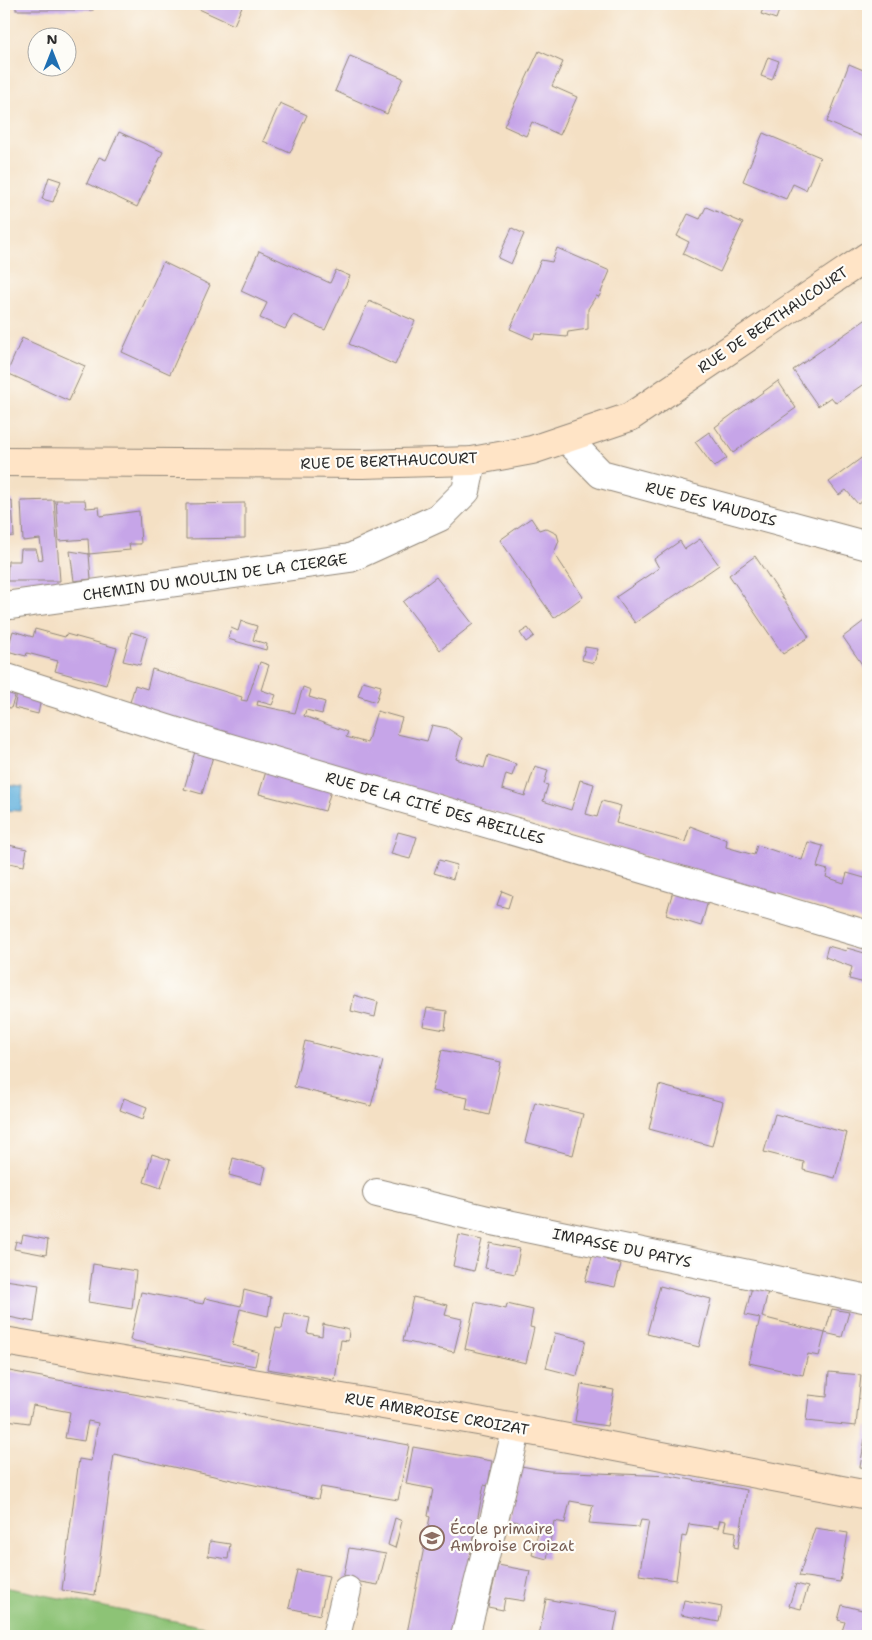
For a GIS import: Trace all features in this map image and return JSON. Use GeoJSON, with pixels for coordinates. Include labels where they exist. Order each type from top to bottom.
{"type":"FeatureCollection","features":[{"type":"Feature","properties":{"kind":"main road","name":"RUE DE BERTHAUCOURT"},"geometry":{"type":"LineString","coordinates":[[4,462],[362,464],[472,461],[532,450],[630,417],[868,256]]}},
{"type":"Feature","properties":{"kind":"main road","name":"RUE AMBROISE CROIZAT"},"geometry":{"type":"LineString","coordinates":[[4,1341],[517,1428],[868,1495]]}},
{"type":"Feature","properties":{"kind":"street","name":"RUE DES VAUDOIS"},"geometry":{"type":"LineString","coordinates":[[567,439],[601,474],[868,546]]}},
{"type":"Feature","properties":{"kind":"street","name":"CHEMIN DU MOULIN DE LA CIERGE"},"geometry":{"type":"LineString","coordinates":[[4,606],[350,558],[440,517],[466,491],[472,461]]}},
{"type":"Feature","properties":{"kind":"street","name":"RUE DE LA CITÉ DES ABEILLES"},"geometry":{"type":"LineString","coordinates":[[4,677],[199,739],[868,935]]}},
{"type":"Feature","properties":{"kind":"street","name":"IMPASSE DU PATYS"},"geometry":{"type":"LineString","coordinates":[[377,1193],[488,1220],[868,1299]]}},
{"type":"Feature","properties":{"kind":"street"},"geometry":{"type":"LineString","coordinates":[[465,1636],[517,1428]]}},
{"type":"Feature","properties":{"kind":"street"},"geometry":{"type":"LineString","coordinates":[[336,1636],[347,1590]]}},
{"type":"Feature","properties":{"kind":"green space"},"geometry":{"type":"Polygon","coordinates":[[[4,1587],[240,1634],[239,1636],[4,1636],[4,1587]]]}},
{"type":"Feature","properties":{"kind":"water"},"geometry":{"type":"Polygon","coordinates":[[[4,785],[23,787],[21,811],[4,810],[4,785]]]}},
{"type":"Feature","properties":{"kind":"building"},"geometry":{"type":"Polygon","coordinates":[[[16,4],[93,4],[93,10],[16,10],[16,4]]]}},
{"type":"Feature","properties":{"kind":"building"},"geometry":{"type":"Polygon","coordinates":[[[188,4],[243,4],[234,25],[188,4]]]}},
{"type":"Feature","properties":{"kind":"building"},"geometry":{"type":"Polygon","coordinates":[[[765,4],[781,5],[776,19],[761,14],[765,4]]]}},
{"type":"Feature","properties":{"kind":"building"},"geometry":{"type":"Polygon","coordinates":[[[539,51],[563,62],[552,86],[577,97],[560,135],[532,122],[526,136],[504,126],[539,51]]]}},
{"type":"Feature","properties":{"kind":"building"},"geometry":{"type":"Polygon","coordinates":[[[350,56],[403,78],[387,114],[335,91],[350,56]]]}},
{"type":"Feature","properties":{"kind":"building"},"geometry":{"type":"Polygon","coordinates":[[[768,57],[779,61],[772,80],[761,76],[768,57]]]}},
{"type":"Feature","properties":{"kind":"building"},"geometry":{"type":"Polygon","coordinates":[[[849,64],[868,72],[868,139],[827,122],[849,64]]]}},
{"type":"Feature","properties":{"kind":"building"},"geometry":{"type":"Polygon","coordinates":[[[280,103],[307,115],[290,153],[263,141],[280,103]]]}},
{"type":"Feature","properties":{"kind":"building"},"geometry":{"type":"Polygon","coordinates":[[[119,132],[163,152],[137,207],[87,183],[99,157],[106,160],[119,132]]]}},
{"type":"Feature","properties":{"kind":"building"},"geometry":{"type":"Polygon","coordinates":[[[763,133],[820,157],[806,190],[793,184],[786,199],[743,181],[763,133]]]}},
{"type":"Feature","properties":{"kind":"building"},"geometry":{"type":"Polygon","coordinates":[[[49,177],[61,181],[53,202],[42,199],[49,177]]]}},
{"type":"Feature","properties":{"kind":"building"},"geometry":{"type":"Polygon","coordinates":[[[706,207],[743,223],[720,272],[683,254],[689,242],[677,236],[688,214],[700,219],[706,207]]]}},
{"type":"Feature","properties":{"kind":"building"},"geometry":{"type":"Polygon","coordinates":[[[512,228],[524,234],[511,264],[498,258],[512,228]]]}},
{"type":"Feature","properties":{"kind":"building"},"geometry":{"type":"Polygon","coordinates":[[[557,248],[610,271],[599,297],[596,296],[588,309],[588,329],[568,332],[567,337],[535,334],[533,339],[510,329],[541,260],[552,262],[557,248]]]}},
{"type":"Feature","properties":{"kind":"building"},"geometry":{"type":"Polygon","coordinates":[[[259,251],[330,283],[336,270],[350,276],[325,330],[293,315],[285,329],[260,318],[267,303],[241,291],[259,251]]]}},
{"type":"Feature","properties":{"kind":"building"},"geometry":{"type":"Polygon","coordinates":[[[163,262],[210,285],[170,374],[122,352],[163,262]]]}},
{"type":"Feature","properties":{"kind":"building"},"geometry":{"type":"Polygon","coordinates":[[[369,301],[415,321],[395,365],[349,344],[369,301]]]}},
{"type":"Feature","properties":{"kind":"building"},"geometry":{"type":"Polygon","coordinates":[[[868,318],[868,381],[836,403],[831,397],[818,406],[793,370],[868,318]]]}},
{"type":"Feature","properties":{"kind":"building"},"geometry":{"type":"Polygon","coordinates":[[[22,338],[85,366],[69,401],[7,373],[22,338]]]}},
{"type":"Feature","properties":{"kind":"building"},"geometry":{"type":"Polygon","coordinates":[[[778,381],[796,408],[733,453],[715,427],[778,381]]]}},
{"type":"Feature","properties":{"kind":"building"},"geometry":{"type":"Polygon","coordinates":[[[709,432],[727,458],[714,467],[695,442],[709,432]]]}},
{"type":"Feature","properties":{"kind":"building"},"geometry":{"type":"Polygon","coordinates":[[[868,453],[868,497],[858,504],[846,490],[839,495],[829,482],[868,453]]]}},
{"type":"Feature","properties":{"kind":"building"},"geometry":{"type":"Polygon","coordinates":[[[12,500],[14,536],[4,537],[4,501],[12,500]]]}},
{"type":"Feature","properties":{"kind":"building"},"geometry":{"type":"Polygon","coordinates":[[[54,500],[60,581],[7,581],[8,561],[20,561],[21,549],[36,549],[39,560],[43,559],[40,539],[23,541],[21,501],[54,500]]]}},
{"type":"Feature","properties":{"kind":"building"},"geometry":{"type":"Polygon","coordinates":[[[56,500],[85,500],[86,508],[99,507],[100,516],[139,511],[141,544],[129,544],[130,550],[89,554],[88,539],[59,541],[56,500]]]}},
{"type":"Feature","properties":{"kind":"building"},"geometry":{"type":"Polygon","coordinates":[[[245,503],[245,538],[186,539],[186,504],[245,503]]]}},
{"type":"Feature","properties":{"kind":"building"},"geometry":{"type":"Polygon","coordinates":[[[531,518],[539,530],[545,528],[557,534],[559,541],[554,553],[583,597],[554,618],[500,540],[531,518]]]}},
{"type":"Feature","properties":{"kind":"building"},"geometry":{"type":"Polygon","coordinates":[[[700,539],[719,565],[635,623],[616,597],[659,568],[654,559],[680,541],[685,549],[700,539]]]}},
{"type":"Feature","properties":{"kind":"building"},"geometry":{"type":"Polygon","coordinates":[[[70,551],[89,554],[91,579],[74,581],[70,551]]]}},
{"type":"Feature","properties":{"kind":"building"},"geometry":{"type":"Polygon","coordinates":[[[755,556],[809,637],[783,654],[729,575],[755,556]]]}},
{"type":"Feature","properties":{"kind":"building"},"geometry":{"type":"Polygon","coordinates":[[[436,577],[473,624],[440,650],[403,602],[436,577]]]}},
{"type":"Feature","properties":{"kind":"building"},"geometry":{"type":"Polygon","coordinates":[[[868,618],[868,673],[843,637],[868,618]]]}},
{"type":"Feature","properties":{"kind":"building"},"geometry":{"type":"Polygon","coordinates":[[[241,621],[257,626],[253,640],[267,644],[266,650],[228,639],[231,628],[238,631],[241,621]]]}},
{"type":"Feature","properties":{"kind":"building"},"geometry":{"type":"Polygon","coordinates":[[[528,628],[534,636],[526,642],[520,633],[528,628]]]}},
{"type":"Feature","properties":{"kind":"building"},"geometry":{"type":"Polygon","coordinates":[[[35,629],[65,637],[66,634],[117,648],[106,685],[55,671],[58,661],[27,653],[26,656],[7,651],[13,631],[33,637],[35,629]]]}},
{"type":"Feature","properties":{"kind":"building"},"geometry":{"type":"Polygon","coordinates":[[[131,632],[147,637],[140,665],[123,661],[131,632]]]}},
{"type":"Feature","properties":{"kind":"building"},"geometry":{"type":"Polygon","coordinates":[[[585,647],[598,649],[594,663],[582,660],[585,647]]]}},
{"type":"Feature","properties":{"kind":"building"},"geometry":{"type":"Polygon","coordinates":[[[260,662],[269,665],[261,690],[276,695],[272,705],[258,701],[257,705],[295,713],[303,687],[311,690],[309,697],[325,702],[322,714],[306,710],[304,716],[348,732],[346,737],[367,743],[377,711],[402,718],[397,734],[427,741],[432,725],[447,728],[462,738],[456,759],[484,768],[488,755],[516,764],[512,776],[506,774],[502,789],[525,796],[535,766],[548,770],[544,784],[548,785],[543,801],[571,810],[580,780],[594,784],[586,814],[597,817],[602,801],[621,806],[616,823],[685,842],[690,826],[727,840],[726,847],[754,855],[757,845],[802,860],[808,842],[823,846],[817,867],[828,870],[826,877],[844,883],[847,873],[868,879],[868,921],[129,706],[135,685],[147,689],[152,669],[242,697],[241,700],[247,701],[260,662]]]}},
{"type":"Feature","properties":{"kind":"building"},"geometry":{"type":"Polygon","coordinates":[[[363,681],[381,686],[376,702],[358,696],[363,681]]]}},
{"type":"Feature","properties":{"kind":"building"},"geometry":{"type":"Polygon","coordinates":[[[4,690],[16,693],[11,708],[4,707],[4,690]]]}},
{"type":"Feature","properties":{"kind":"building"},"geometry":{"type":"Polygon","coordinates":[[[17,693],[41,699],[38,714],[14,708],[17,693]]]}},
{"type":"Feature","properties":{"kind":"building"},"geometry":{"type":"Polygon","coordinates":[[[196,748],[214,753],[202,794],[184,789],[196,748]]]}},
{"type":"Feature","properties":{"kind":"building"},"geometry":{"type":"Polygon","coordinates":[[[267,768],[332,787],[325,811],[259,794],[267,768]]]}},
{"type":"Feature","properties":{"kind":"building"},"geometry":{"type":"Polygon","coordinates":[[[398,832],[417,837],[410,859],[391,854],[398,832]]]}},
{"type":"Feature","properties":{"kind":"building"},"geometry":{"type":"Polygon","coordinates":[[[4,844],[27,849],[24,866],[4,862],[4,844]]]}},
{"type":"Feature","properties":{"kind":"building"},"geometry":{"type":"Polygon","coordinates":[[[439,860],[457,865],[453,879],[434,873],[439,860]]]}},
{"type":"Feature","properties":{"kind":"building"},"geometry":{"type":"Polygon","coordinates":[[[502,891],[512,895],[508,908],[497,905],[502,891]]]}},
{"type":"Feature","properties":{"kind":"building"},"geometry":{"type":"Polygon","coordinates":[[[673,891],[708,901],[701,926],[666,915],[673,891]]]}},
{"type":"Feature","properties":{"kind":"building"},"geometry":{"type":"Polygon","coordinates":[[[828,946],[846,951],[847,948],[868,954],[868,973],[865,983],[849,979],[852,967],[825,957],[828,946]]]}},
{"type":"Feature","properties":{"kind":"building"},"geometry":{"type":"Polygon","coordinates":[[[354,995],[378,1002],[375,1017],[351,1011],[354,995]]]}},
{"type":"Feature","properties":{"kind":"building"},"geometry":{"type":"Polygon","coordinates":[[[427,1008],[447,1011],[445,1030],[423,1026],[427,1008]]]}},
{"type":"Feature","properties":{"kind":"building"},"geometry":{"type":"Polygon","coordinates":[[[305,1041],[383,1061],[371,1106],[294,1087],[305,1041]]]}},
{"type":"Feature","properties":{"kind":"building"},"geometry":{"type":"Polygon","coordinates":[[[442,1050],[501,1062],[489,1115],[466,1109],[468,1098],[432,1091],[442,1050]]]}},
{"type":"Feature","properties":{"kind":"building"},"geometry":{"type":"Polygon","coordinates":[[[659,1085],[723,1102],[712,1146],[649,1129],[659,1085]]]}},
{"type":"Feature","properties":{"kind":"building"},"geometry":{"type":"Polygon","coordinates":[[[124,1098],[147,1107],[143,1119],[120,1110],[124,1098]]]}},
{"type":"Feature","properties":{"kind":"building"},"geometry":{"type":"Polygon","coordinates":[[[535,1102],[583,1114],[573,1155],[525,1142],[535,1102]]]}},
{"type":"Feature","properties":{"kind":"building"},"geometry":{"type":"Polygon","coordinates":[[[775,1114],[847,1133],[835,1178],[803,1170],[804,1162],[764,1152],[775,1114]]]}},
{"type":"Feature","properties":{"kind":"building"},"geometry":{"type":"Polygon","coordinates":[[[152,1154],[170,1160],[161,1188],[144,1182],[152,1154]]]}},
{"type":"Feature","properties":{"kind":"building"},"geometry":{"type":"Polygon","coordinates":[[[233,1158],[266,1167],[262,1184],[229,1175],[233,1158]]]}},
{"type":"Feature","properties":{"kind":"building"},"geometry":{"type":"Polygon","coordinates":[[[23,1235],[48,1240],[46,1255],[14,1249],[16,1241],[21,1243],[23,1235]]]}},
{"type":"Feature","properties":{"kind":"building"},"geometry":{"type":"Polygon","coordinates":[[[459,1235],[482,1240],[474,1271],[453,1266],[459,1235]]]}},
{"type":"Feature","properties":{"kind":"building"},"geometry":{"type":"Polygon","coordinates":[[[490,1243],[520,1249],[515,1274],[485,1268],[490,1243]]]}},
{"type":"Feature","properties":{"kind":"building"},"geometry":{"type":"Polygon","coordinates":[[[594,1250],[608,1254],[606,1260],[621,1264],[615,1287],[585,1281],[594,1250]]]}},
{"type":"Feature","properties":{"kind":"building"},"geometry":{"type":"Polygon","coordinates":[[[93,1264],[136,1271],[132,1309],[88,1302],[93,1264]]]}},
{"type":"Feature","properties":{"kind":"building"},"geometry":{"type":"Polygon","coordinates":[[[5,1280],[39,1285],[34,1322],[4,1316],[5,1280]]]}},
{"type":"Feature","properties":{"kind":"building"},"geometry":{"type":"Polygon","coordinates":[[[660,1286],[711,1299],[699,1347],[647,1334],[660,1286]]]}},
{"type":"Feature","properties":{"kind":"building"},"geometry":{"type":"Polygon","coordinates":[[[752,1287],[768,1291],[762,1317],[825,1333],[819,1356],[808,1354],[803,1375],[749,1363],[760,1318],[745,1315],[752,1287]]]}},
{"type":"Feature","properties":{"kind":"building"},"geometry":{"type":"Polygon","coordinates":[[[244,1290],[271,1297],[268,1316],[240,1309],[232,1345],[258,1352],[255,1366],[130,1340],[141,1292],[203,1304],[205,1298],[241,1306],[244,1290]]]}},
{"type":"Feature","properties":{"kind":"building"},"geometry":{"type":"Polygon","coordinates":[[[413,1297],[448,1305],[445,1315],[462,1319],[454,1352],[403,1341],[413,1297]]]}},
{"type":"Feature","properties":{"kind":"building"},"geometry":{"type":"Polygon","coordinates":[[[475,1302],[506,1309],[507,1304],[533,1310],[530,1327],[534,1328],[526,1363],[465,1349],[475,1302]]]}},
{"type":"Feature","properties":{"kind":"building"},"geometry":{"type":"Polygon","coordinates":[[[832,1309],[849,1312],[842,1337],[825,1333],[832,1309]]]}},
{"type":"Feature","properties":{"kind":"building"},"geometry":{"type":"Polygon","coordinates":[[[285,1313],[310,1318],[307,1333],[322,1336],[323,1324],[349,1330],[348,1341],[341,1340],[335,1380],[267,1369],[276,1328],[282,1329],[285,1313]]]}},
{"type":"Feature","properties":{"kind":"building"},"geometry":{"type":"Polygon","coordinates":[[[555,1333],[586,1340],[577,1376],[546,1368],[555,1333]]]}},
{"type":"Feature","properties":{"kind":"building"},"geometry":{"type":"Polygon","coordinates":[[[4,1370],[409,1445],[398,1500],[321,1487],[318,1499],[114,1454],[95,1595],[62,1590],[79,1459],[91,1461],[98,1423],[88,1421],[84,1441],[65,1438],[70,1412],[33,1405],[29,1423],[7,1420],[8,1417],[4,1416],[4,1370]]]}},
{"type":"Feature","properties":{"kind":"building"},"geometry":{"type":"Polygon","coordinates":[[[829,1372],[861,1375],[856,1426],[806,1421],[809,1395],[827,1397],[829,1372]]]}},
{"type":"Feature","properties":{"kind":"building"},"geometry":{"type":"Polygon","coordinates":[[[581,1384],[614,1390],[607,1426],[575,1421],[581,1384]]]}},
{"type":"Feature","properties":{"kind":"building"},"geometry":{"type":"Polygon","coordinates":[[[868,1427],[868,1468],[860,1467],[868,1427]]]}},
{"type":"Feature","properties":{"kind":"building","name":"École primaire Ambroise Croizat"},"geometry":{"type":"Polygon","coordinates":[[[413,1447],[492,1461],[488,1486],[484,1485],[467,1573],[451,1636],[427,1636],[407,1633],[430,1517],[428,1516],[433,1489],[406,1484],[413,1447]]]}},
{"type":"Feature","properties":{"kind":"building"},"geometry":{"type":"Polygon","coordinates":[[[521,1466],[549,1471],[670,1476],[747,1490],[738,1548],[734,1547],[736,1532],[724,1530],[726,1521],[720,1520],[718,1528],[689,1524],[686,1537],[682,1536],[676,1580],[639,1575],[649,1521],[641,1520],[639,1527],[589,1523],[593,1505],[570,1501],[565,1523],[554,1521],[547,1559],[532,1555],[540,1526],[508,1520],[521,1466]]]}},
{"type":"Feature","properties":{"kind":"building"},"geometry":{"type":"Polygon","coordinates":[[[395,1518],[402,1521],[395,1548],[388,1545],[395,1518]]]}},
{"type":"Feature","properties":{"kind":"building"},"geometry":{"type":"Polygon","coordinates":[[[815,1528],[848,1533],[840,1582],[799,1576],[815,1528]]]}},
{"type":"Feature","properties":{"kind":"building"},"geometry":{"type":"Polygon","coordinates":[[[210,1541],[230,1544],[228,1559],[208,1556],[210,1541]]]}},
{"type":"Feature","properties":{"kind":"building"},"geometry":{"type":"Polygon","coordinates":[[[349,1548],[386,1554],[378,1585],[343,1579],[349,1548]]]}},
{"type":"Feature","properties":{"kind":"building"},"geometry":{"type":"Polygon","coordinates":[[[498,1565],[530,1571],[524,1601],[505,1598],[503,1610],[488,1607],[498,1565]]]}},
{"type":"Feature","properties":{"kind":"building"},"geometry":{"type":"Polygon","coordinates":[[[297,1570],[329,1576],[320,1615],[289,1608],[297,1570]]]}},
{"type":"Feature","properties":{"kind":"building"},"geometry":{"type":"Polygon","coordinates":[[[796,1584],[808,1587],[801,1609],[789,1606],[796,1584]]]}},
{"type":"Feature","properties":{"kind":"building"},"geometry":{"type":"Polygon","coordinates":[[[546,1599],[618,1612],[613,1636],[539,1636],[546,1599]]]}},
{"type":"Feature","properties":{"kind":"building"},"geometry":{"type":"Polygon","coordinates":[[[684,1600],[722,1607],[719,1622],[681,1615],[684,1600]]]}},
{"type":"Feature","properties":{"kind":"building"},"geometry":{"type":"Polygon","coordinates":[[[842,1605],[866,1611],[861,1626],[866,1627],[863,1636],[842,1631],[845,1622],[838,1620],[842,1605]]]}},
{"type":"Feature","properties":{"kind":"place","name":"École primaire Ambroise Croizat"},"geometry":{"type":"Point","coordinates":[432,1538]}}]}
